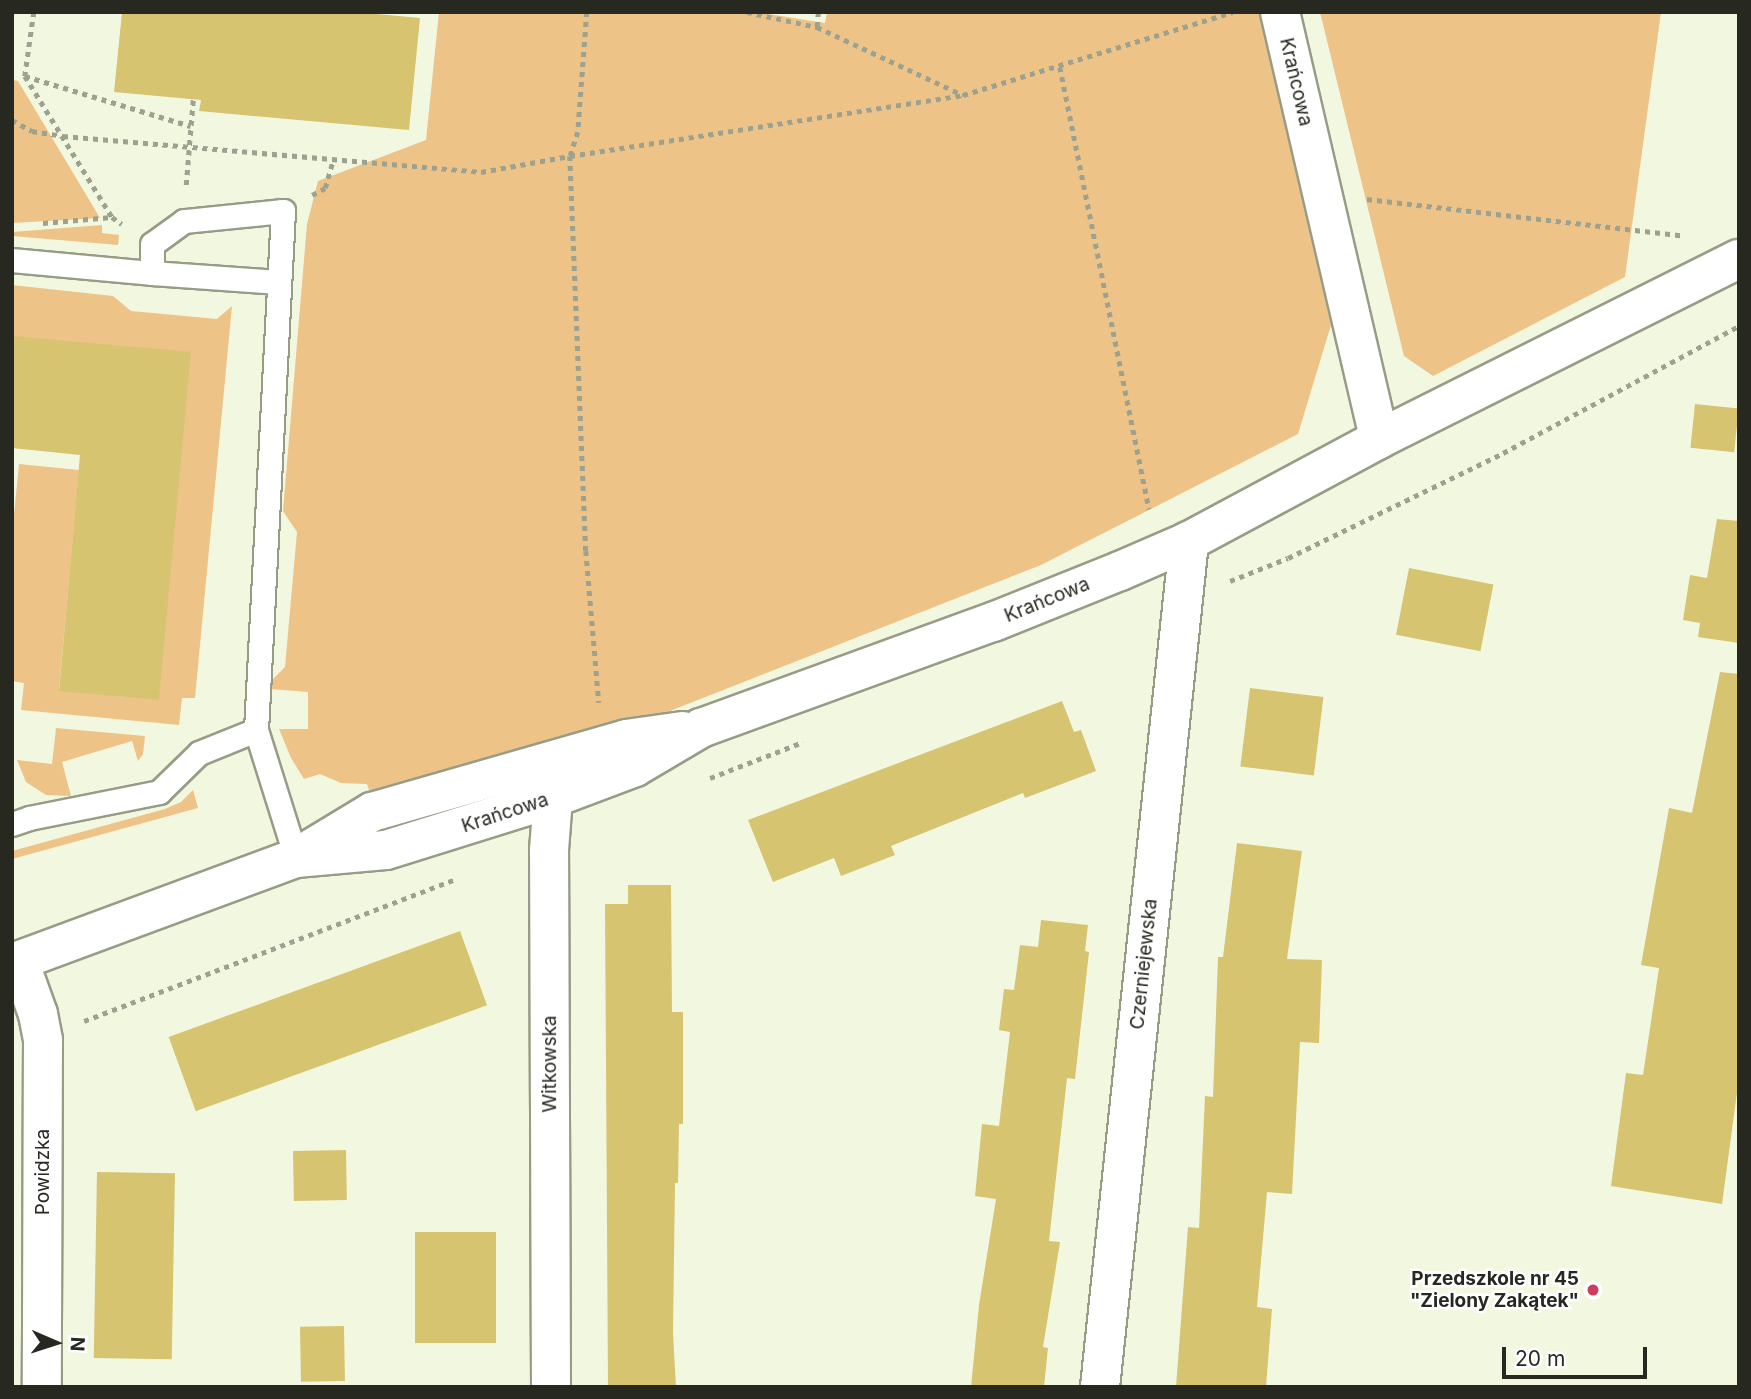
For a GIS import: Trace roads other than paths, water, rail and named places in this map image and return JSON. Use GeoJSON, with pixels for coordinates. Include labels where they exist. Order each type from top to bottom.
{"type":"FeatureCollection","features":[{"type":"Feature","properties":{"kind":"street","name":"Krańcowa"},"geometry":{"type":"LineString","coordinates":[[1280,12],[1379,439]]}},
{"type":"Feature","properties":{"kind":"street","name":"Krańcowa"},"geometry":{"type":"LineString","coordinates":[[296,858],[386,850],[553,798],[635,767],[701,728],[993,622],[1189,541],[1379,439],[1728,265]]}},
{"type":"Feature","properties":{"kind":"street","name":"Czerniejewska"},"geometry":{"type":"LineString","coordinates":[[1100,1387],[1189,541]]}},
{"type":"Feature","properties":{"kind":"street","name":"Krańcowa"},"geometry":{"type":"LineString","coordinates":[[15,962],[296,858],[372,812],[626,739],[701,728]]}},
{"type":"Feature","properties":{"kind":"street","name":"Witkowska"},"geometry":{"type":"LineString","coordinates":[[551,1387],[549,850],[553,798],[560,779],[584,751]]}},
{"type":"Feature","properties":{"kind":"street","name":"Powidzka"},"geometry":{"type":"LineString","coordinates":[[15,962],[38,1014],[43,1040],[42,1387]]}},
{"type":"Feature","properties":{"kind":"lane"},"geometry":{"type":"LineString","coordinates":[[152,273],[152,244],[184,221],[283,211],[257,730],[296,858]]}},
{"type":"Feature","properties":{"kind":"lane"},"geometry":{"type":"LineString","coordinates":[[12,260],[279,282]]}},
{"type":"Feature","properties":{"kind":"lane"},"geometry":{"type":"LineString","coordinates":[[12,824],[29,818],[159,792],[199,752],[257,730]]}},
{"type":"Feature","properties":{"kind":"place","name":"Przedszkole nr 45 \"Zielony Zakątek\""},"geometry":{"type":"Point","coordinates":[1593,1290]}}]}
